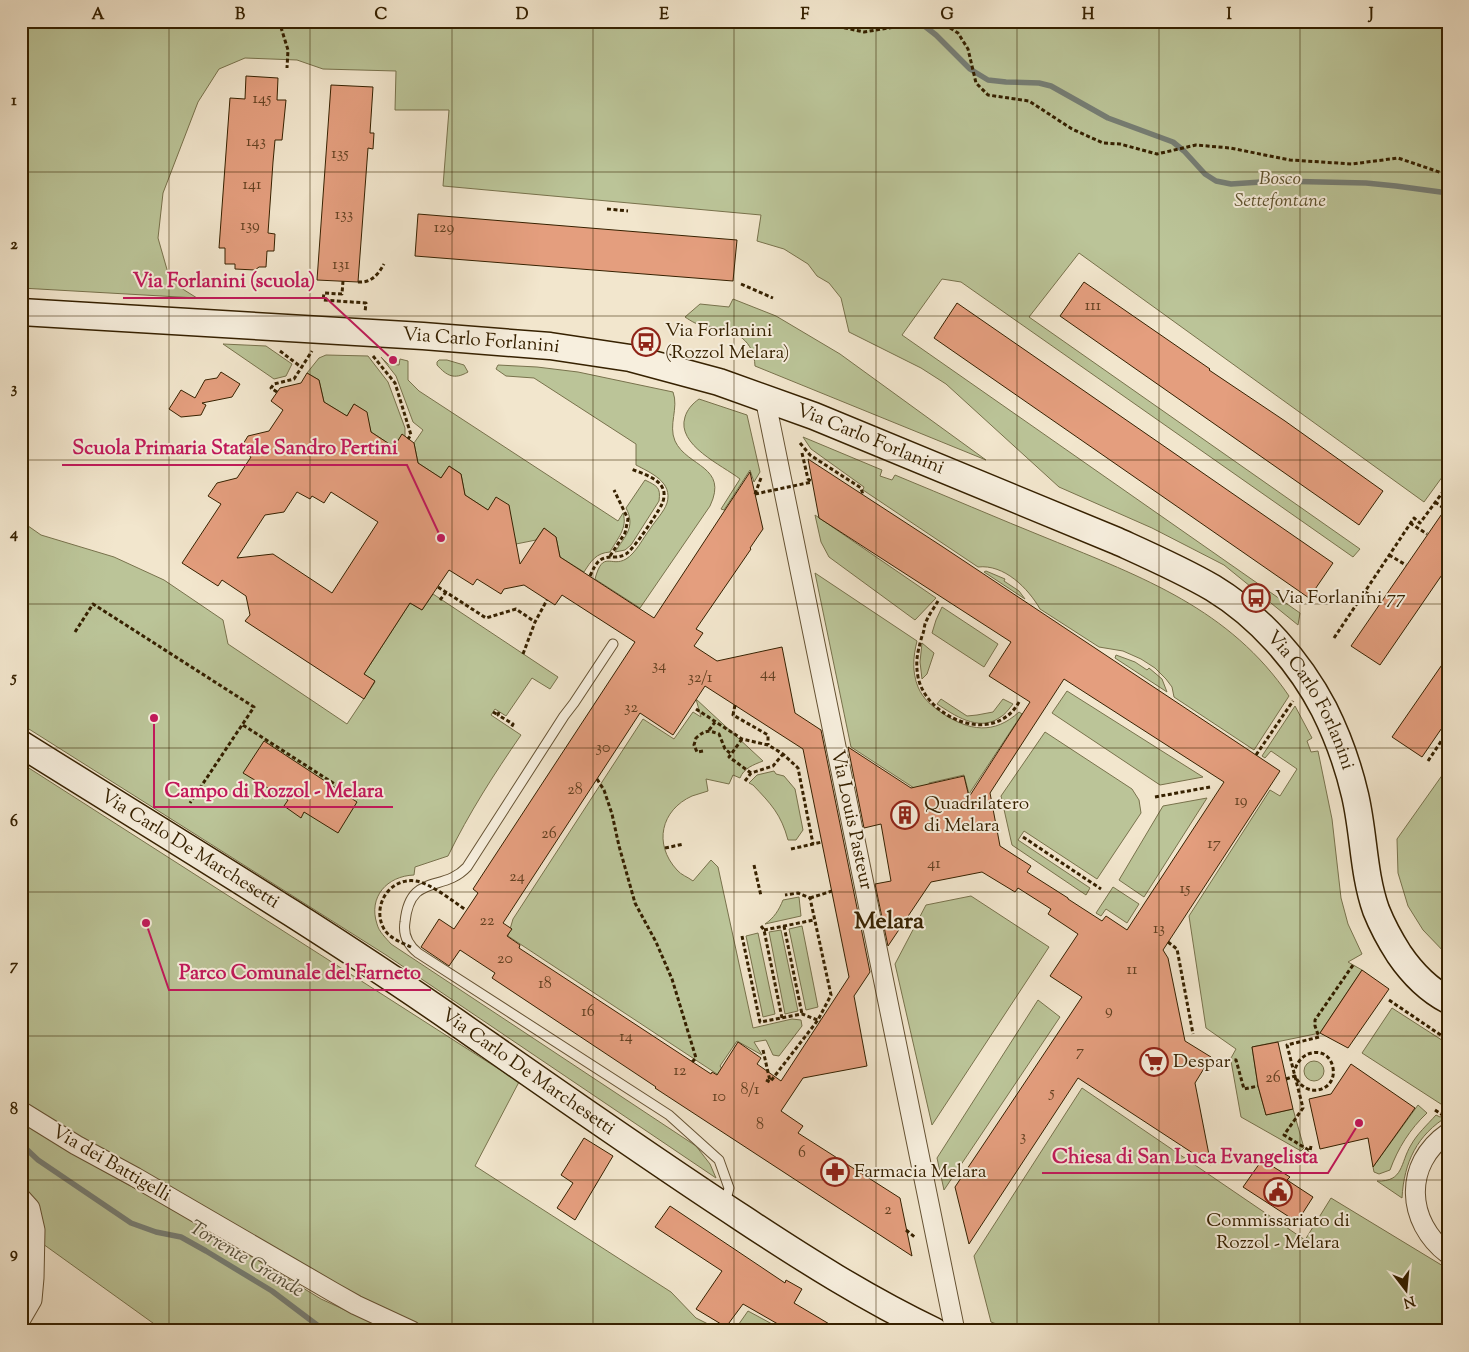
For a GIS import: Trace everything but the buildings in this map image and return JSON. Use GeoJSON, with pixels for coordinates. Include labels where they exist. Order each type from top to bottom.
{"type":"FeatureCollection","features":[{"type":"Feature","properties":{"kind":"main road","name":"Via Carlo Forlanini"},"geometry":{"type":"LineString","coordinates":[[21,312],[423,336],[550,346],[630,358],[719,382],[823,420],[1118,541],[1166,563],[1214,589],[1262,626],[1278,643],[1309,684],[1324,709],[1347,763],[1355,797],[1370,885],[1376,910],[1385,931],[1411,970],[1422,982],[1448,1000]]}},
{"type":"Feature","properties":{"kind":"main road","name":"Via Carlo De Marchesetti"},"geometry":{"type":"LineString","coordinates":[[21,744],[378,968],[722,1205],[844,1283],[934,1331]]}},
{"type":"Feature","properties":{"kind":"street","name":"Via Louis Pasteur"},"geometry":{"type":"LineString","coordinates":[[765,398],[955,1331]]}},
{"type":"Feature","properties":{"kind":"street","name":"Via dei Battigelli"},"geometry":{"type":"LineString","coordinates":[[21,1111],[76,1145],[356,1305],[412,1331]]}},
{"type":"Feature","properties":{"kind":"street"},"geometry":{"type":"LineString","coordinates":[[1448,1133],[1428,1150],[1418,1172],[1416,1190],[1416,1203],[1422,1224],[1435,1244],[1448,1254]]}},
{"type":"Feature","properties":{"kind":"street"},"geometry":{"type":"LineString","coordinates":[[21,1198],[30,1208],[35,1230],[32,1300],[21,1319]]}},
{"type":"Feature","properties":{"kind":"lane"},"geometry":{"type":"LineString","coordinates":[[613,644],[564,716],[467,867],[462,873],[453,878],[426,885],[414,894],[408,903],[404,931],[411,947],[418,953],[669,1116],[719,1160],[729,1188],[722,1205]]}},
{"type":"Feature","properties":{"kind":"path"},"geometry":{"type":"LineString","coordinates":[[279,21],[288,50],[287,68]]}},
{"type":"Feature","properties":{"kind":"path"},"geometry":{"type":"LineString","coordinates":[[826,21],[836,26],[864,32],[931,21]]}},
{"type":"Feature","properties":{"kind":"path"},"geometry":{"type":"LineString","coordinates":[[939,21],[958,33],[968,49],[976,82],[988,95],[1029,101],[1072,129],[1103,143],[1120,144],[1157,154],[1196,145],[1230,148],[1290,160],[1352,164],[1398,158],[1448,174]]}},
{"type":"Feature","properties":{"kind":"path"},"geometry":{"type":"LineString","coordinates":[[607,209],[628,211]]}},
{"type":"Feature","properties":{"kind":"path"},"geometry":{"type":"LineString","coordinates":[[358,282],[368,282],[375,278],[384,264]]}},
{"type":"Feature","properties":{"kind":"path"},"geometry":{"type":"LineString","coordinates":[[343,281],[342,294],[324,293],[324,300],[366,304],[365,315]]}},
{"type":"Feature","properties":{"kind":"path"},"geometry":{"type":"LineString","coordinates":[[741,284],[773,298]]}},
{"type":"Feature","properties":{"kind":"path"},"geometry":{"type":"LineString","coordinates":[[275,348],[301,367]]}},
{"type":"Feature","properties":{"kind":"path"},"geometry":{"type":"LineString","coordinates":[[277,392],[271,388],[274,384],[294,379],[312,350]]}},
{"type":"Feature","properties":{"kind":"path"},"geometry":{"type":"LineString","coordinates":[[371,353],[395,383],[411,435],[408,439]]}},
{"type":"Feature","properties":{"kind":"path"},"geometry":{"type":"LineString","coordinates":[[800,443],[810,455],[860,488],[862,495]]}},
{"type":"Feature","properties":{"kind":"path"},"geometry":{"type":"LineString","coordinates":[[755,494],[812,482],[808,479],[802,453]]}},
{"type":"Feature","properties":{"kind":"path"},"geometry":{"type":"LineString","coordinates":[[590,576],[601,558],[610,556],[620,557],[630,550],[663,503],[664,493],[660,484],[631,469]]}},
{"type":"Feature","properties":{"kind":"path"},"geometry":{"type":"LineString","coordinates":[[1334,638],[1410,523],[1414,518],[1420,523],[1448,485]]}},
{"type":"Feature","properties":{"kind":"path"},"geometry":{"type":"LineString","coordinates":[[610,556],[625,533],[628,519],[614,490]]}},
{"type":"Feature","properties":{"kind":"path"},"geometry":{"type":"LineString","coordinates":[[1435,502],[1448,511]]}},
{"type":"Feature","properties":{"kind":"path"},"geometry":{"type":"LineString","coordinates":[[1410,523],[1427,534]]}},
{"type":"Feature","properties":{"kind":"path"},"geometry":{"type":"LineString","coordinates":[[1389,555],[1406,565]]}},
{"type":"Feature","properties":{"kind":"path"},"geometry":{"type":"LineString","coordinates":[[438,587],[486,618],[516,609],[535,622]]}},
{"type":"Feature","properties":{"kind":"path"},"geometry":{"type":"LineString","coordinates":[[440,600],[446,592]]}},
{"type":"Feature","properties":{"kind":"path"},"geometry":{"type":"LineString","coordinates":[[1365,592],[1381,602]]}},
{"type":"Feature","properties":{"kind":"path"},"geometry":{"type":"LineString","coordinates":[[523,654],[535,622],[547,600]]}},
{"type":"Feature","properties":{"kind":"path"},"geometry":{"type":"LineString","coordinates":[[938,601],[925,624],[916,657],[918,680],[933,704],[960,721],[980,726],[996,723],[1003,719],[1016,708],[1019,702]]}},
{"type":"Feature","properties":{"kind":"path"},"geometry":{"type":"LineString","coordinates":[[75,632],[93,604],[254,707],[190,803]]}},
{"type":"Feature","properties":{"kind":"path"},"geometry":{"type":"LineString","coordinates":[[1256,755],[1295,698]]}},
{"type":"Feature","properties":{"kind":"path"},"geometry":{"type":"LineString","coordinates":[[735,705],[733,715],[768,735],[768,745]]}},
{"type":"Feature","properties":{"kind":"path"},"geometry":{"type":"LineString","coordinates":[[696,709],[742,739],[768,745],[783,754],[798,768],[813,844]]}},
{"type":"Feature","properties":{"kind":"path"},"geometry":{"type":"LineString","coordinates":[[493,712],[512,724],[511,728]]}},
{"type":"Feature","properties":{"kind":"path"},"geometry":{"type":"LineString","coordinates":[[703,751],[697,752],[694,746],[696,738],[709,730],[715,722]]}},
{"type":"Feature","properties":{"kind":"path"},"geometry":{"type":"LineString","coordinates":[[242,725],[358,798]]}},
{"type":"Feature","properties":{"kind":"path"},"geometry":{"type":"LineString","coordinates":[[709,730],[719,734],[725,749],[731,754]]}},
{"type":"Feature","properties":{"kind":"path"},"geometry":{"type":"LineString","coordinates":[[1428,761],[1448,731]]}},
{"type":"Feature","properties":{"kind":"path"},"geometry":{"type":"LineString","coordinates":[[742,739],[729,757],[750,773]]}},
{"type":"Feature","properties":{"kind":"path"},"geometry":{"type":"LineString","coordinates":[[745,781],[750,773],[773,766],[783,754]]}},
{"type":"Feature","properties":{"kind":"path"},"geometry":{"type":"LineString","coordinates":[[597,779],[604,790],[612,814],[635,903],[656,942],[672,979],[696,1058],[692,1062]]}},
{"type":"Feature","properties":{"kind":"path"},"geometry":{"type":"LineString","coordinates":[[1155,796],[1210,786]]}},
{"type":"Feature","properties":{"kind":"path"},"geometry":{"type":"LineString","coordinates":[[1023,837],[1101,889]]}},
{"type":"Feature","properties":{"kind":"path"},"geometry":{"type":"LineString","coordinates":[[791,849],[822,842]]}},
{"type":"Feature","properties":{"kind":"path"},"geometry":{"type":"LineString","coordinates":[[665,848],[684,844]]}},
{"type":"Feature","properties":{"kind":"path"},"geometry":{"type":"LineString","coordinates":[[754,865],[761,896]]}},
{"type":"Feature","properties":{"kind":"path"},"geometry":{"type":"LineString","coordinates":[[411,947],[395,939],[383,927],[379,910],[381,902],[394,885],[402,881],[416,881],[425,884],[466,910]]}},
{"type":"Feature","properties":{"kind":"path"},"geometry":{"type":"LineString","coordinates":[[785,895],[798,893],[810,898],[832,892]]}},
{"type":"Feature","properties":{"kind":"path"},"geometry":{"type":"LineString","coordinates":[[763,1050],[768,1081],[819,1020],[831,995],[810,898]]}},
{"type":"Feature","properties":{"kind":"path"},"geometry":{"type":"LineString","coordinates":[[764,930],[814,920]]}},
{"type":"Feature","properties":{"kind":"path"},"geometry":{"type":"LineString","coordinates":[[761,926],[764,930],[782,1018]]}},
{"type":"Feature","properties":{"kind":"path"},"geometry":{"type":"LineString","coordinates":[[784,926],[802,1014]]}},
{"type":"Feature","properties":{"kind":"path"},"geometry":{"type":"LineString","coordinates":[[742,936],[760,1022],[802,1014],[819,1020]]}},
{"type":"Feature","properties":{"kind":"path"},"geometry":{"type":"LineString","coordinates":[[1168,942],[1177,949],[1193,1034]]}},
{"type":"Feature","properties":{"kind":"path"},"geometry":{"type":"LineString","coordinates":[[1313,1158],[1310,1148],[1284,1135],[1303,1108],[1287,1045],[1319,1038],[1315,1020],[1353,965]]}},
{"type":"Feature","properties":{"kind":"path"},"geometry":{"type":"LineString","coordinates":[[1389,1000],[1448,1040]]}},
{"type":"Feature","properties":{"kind":"path"},"geometry":{"type":"LineString","coordinates":[[1311,1052],[1323,1054],[1328,1058],[1334,1070],[1333,1076],[1326,1086],[1315,1091],[1302,1087],[1295,1076],[1296,1064],[1300,1058],[1311,1052]]}},
{"type":"Feature","properties":{"kind":"path"},"geometry":{"type":"LineString","coordinates":[[1228,1059],[1236,1060],[1244,1090],[1258,1086]]}},
{"type":"Feature","properties":{"kind":"path"},"geometry":{"type":"LineString","coordinates":[[1286,1079],[1295,1076]]}},
{"type":"Feature","properties":{"kind":"path"},"geometry":{"type":"LineString","coordinates":[[1435,1110],[1441,1114],[1448,1112]]}},
{"type":"Feature","properties":{"kind":"path"},"geometry":{"type":"LineString","coordinates":[[1307,1155],[1310,1148]]}},
{"type":"Feature","properties":{"kind":"green space","name":"Bosco Settefontane"},"geometry":{"type":"Polygon","coordinates":[[[21,21],[1448,21],[1448,469],[1424,502],[1079,253],[1029,317],[1360,549],[1353,557],[961,282],[942,279],[902,335],[1300,613],[1298,625],[1224,565],[1152,528],[1059,487],[946,384],[921,368],[849,332],[841,298],[829,283],[817,276],[808,264],[784,249],[757,241],[761,215],[443,186],[449,110],[395,110],[396,71],[323,69],[297,60],[245,58],[219,69],[198,102],[163,193],[158,238],[168,273],[181,288],[197,298],[21,288],[21,21]]]}},
{"type":"Feature","properties":{"kind":"green space"},"geometry":{"type":"Polygon","coordinates":[[[733,299],[776,316],[840,354],[986,460],[755,366],[751,350],[743,339],[730,331],[695,323],[685,317],[700,304],[729,307],[733,299]]]}},
{"type":"Feature","properties":{"kind":"green space"},"geometry":{"type":"Polygon","coordinates":[[[223,344],[266,346],[292,364],[286,376],[274,379],[223,344]]]}},
{"type":"Feature","properties":{"kind":"green space"},"geometry":{"type":"Polygon","coordinates":[[[326,355],[368,356],[388,382],[405,428],[405,437],[402,435],[394,447],[371,432],[366,412],[354,404],[347,416],[324,402],[319,380],[307,373],[319,358],[326,355]]]}},
{"type":"Feature","properties":{"kind":"green space"},"geometry":{"type":"Polygon","coordinates":[[[381,357],[388,364],[399,365],[400,359],[408,361],[408,380],[419,391],[618,521],[623,513],[623,529],[610,552],[597,556],[584,572],[560,557],[556,537],[544,528],[536,540],[516,544],[488,510],[465,495],[461,474],[449,466],[441,478],[418,463],[414,443],[423,430],[413,422],[396,376],[381,357]]]}},
{"type":"Feature","properties":{"kind":"green space"},"geometry":{"type":"Polygon","coordinates":[[[439,360],[447,360],[464,365],[468,372],[459,376],[451,376],[437,365],[439,360]]]}},
{"type":"Feature","properties":{"kind":"green space"},"geometry":{"type":"Polygon","coordinates":[[[498,365],[578,372],[673,392],[675,404],[673,435],[675,441],[688,457],[704,468],[710,475],[714,483],[714,493],[710,506],[640,608],[595,579],[601,564],[608,561],[621,561],[633,553],[662,513],[667,503],[667,489],[654,475],[636,465],[636,444],[534,378],[506,376],[496,369],[498,365]]]}},
{"type":"Feature","properties":{"kind":"green space"},"geometry":{"type":"Polygon","coordinates":[[[699,399],[747,415],[760,472],[754,482],[750,470],[724,510],[721,509],[740,479],[712,461],[687,437],[684,427],[685,417],[690,407],[699,399]]]}},
{"type":"Feature","properties":{"kind":"green space"},"geometry":{"type":"Polygon","coordinates":[[[803,437],[882,470],[880,476],[892,480],[895,475],[1117,567],[1182,599],[1212,618],[1240,640],[1266,666],[1289,696],[1254,750],[1174,697],[1172,687],[1155,668],[1123,651],[1099,647],[1040,609],[1029,593],[1006,573],[988,567],[978,567],[863,490],[864,487],[811,449],[803,437]]]}},
{"type":"Feature","properties":{"kind":"green space"},"geometry":{"type":"Polygon","coordinates":[[[645,480],[659,490],[659,501],[631,545],[625,550],[615,552],[626,536],[630,526],[626,508],[645,480]]]}},
{"type":"Feature","properties":{"kind":"green space"},"geometry":{"type":"Polygon","coordinates":[[[815,515],[936,598],[915,620],[829,557],[821,542],[815,515]]]}},
{"type":"Feature","properties":{"kind":"green space"},"geometry":{"type":"Polygon","coordinates":[[[21,521],[41,535],[114,557],[164,580],[223,620],[228,644],[347,724],[375,682],[364,674],[410,603],[422,610],[433,594],[558,677],[550,689],[532,678],[506,716],[495,709],[491,715],[521,735],[482,794],[448,856],[415,867],[414,875],[396,879],[382,890],[375,905],[377,924],[391,944],[696,1146],[710,1164],[716,1178],[386,955],[21,724],[21,521]]]}},
{"type":"Feature","properties":{"kind":"green space"},"geometry":{"type":"Polygon","coordinates":[[[986,571],[1005,579],[1004,581],[1019,591],[1025,599],[984,572],[986,571]]]}},
{"type":"Feature","properties":{"kind":"green space"},"geometry":{"type":"Polygon","coordinates":[[[815,573],[917,641],[914,664],[918,687],[928,702],[942,713],[962,724],[981,728],[1000,724],[1019,712],[1022,714],[969,794],[964,775],[929,783],[934,801],[851,747],[815,573]]]}},
{"type":"Feature","properties":{"kind":"green space"},"geometry":{"type":"Polygon","coordinates":[[[942,607],[998,644],[984,667],[932,633],[942,607]]]}},
{"type":"Feature","properties":{"kind":"green space"},"geometry":{"type":"Polygon","coordinates":[[[922,643],[934,653],[927,674],[922,679],[920,662],[922,643]]]}},
{"type":"Feature","properties":{"kind":"green space"},"geometry":{"type":"Polygon","coordinates":[[[1116,655],[1135,662],[1147,670],[1149,668],[1162,679],[1167,692],[1115,658],[1116,655]]]}},
{"type":"Feature","properties":{"kind":"green space"},"geometry":{"type":"Polygon","coordinates":[[[1067,691],[1203,777],[1160,785],[1052,713],[1067,691]]]}},
{"type":"Feature","properties":{"kind":"green space"},"geometry":{"type":"Polygon","coordinates":[[[696,699],[763,761],[746,769],[740,778],[733,775],[729,784],[706,779],[708,791],[681,802],[667,819],[663,839],[665,849],[669,860],[677,870],[693,881],[711,860],[718,867],[753,1028],[792,1019],[801,1020],[802,1026],[779,1056],[773,1055],[766,1040],[754,1042],[762,1055],[737,1041],[720,1066],[723,1070],[720,1076],[508,936],[513,919],[643,719],[674,739],[693,712],[701,717],[696,699]]]}},
{"type":"Feature","properties":{"kind":"green space"},"geometry":{"type":"Polygon","coordinates":[[[941,699],[967,716],[993,712],[1003,699],[1013,704],[1001,717],[991,722],[975,723],[951,713],[937,704],[941,699]]]}},
{"type":"Feature","properties":{"kind":"green space"},"geometry":{"type":"Polygon","coordinates":[[[1295,706],[1312,738],[1307,741],[1311,752],[1318,751],[1332,819],[1341,898],[1348,924],[1362,954],[1348,962],[1362,970],[1320,1033],[1252,1047],[1258,1086],[1266,1115],[1293,1109],[1304,1148],[1301,1151],[1241,1117],[1231,1061],[1236,1049],[1206,1028],[1189,916],[1270,790],[1280,796],[1297,769],[1271,751],[1265,758],[1262,756],[1295,706]]]}},
{"type":"Feature","properties":{"kind":"green space"},"geometry":{"type":"Polygon","coordinates":[[[1045,732],[1132,789],[1139,800],[1141,813],[1097,879],[1024,831],[1018,840],[1090,888],[1086,895],[1012,845],[1001,796],[1045,732]]]}},
{"type":"Feature","properties":{"kind":"green space"},"geometry":{"type":"Polygon","coordinates":[[[21,763],[519,1082],[475,1166],[671,1292],[696,1318],[722,1331],[429,1331],[340,1287],[21,1102],[21,763]]]}},
{"type":"Feature","properties":{"kind":"green space"},"geometry":{"type":"Polygon","coordinates":[[[1448,767],[1448,956],[1423,930],[1408,906],[1398,873],[1397,839],[1448,767]]]}},
{"type":"Feature","properties":{"kind":"green space"},"geometry":{"type":"Polygon","coordinates":[[[774,771],[776,774],[784,776],[795,789],[803,830],[796,840],[788,840],[775,810],[749,783],[757,775],[774,771]]]}},
{"type":"Feature","properties":{"kind":"green space"},"geometry":{"type":"Polygon","coordinates":[[[1207,798],[1144,897],[1119,880],[1163,806],[1207,798]]]}},
{"type":"Feature","properties":{"kind":"green space"},"geometry":{"type":"Polygon","coordinates":[[[1113,887],[1139,904],[1127,923],[1106,909],[1101,916],[1096,913],[1113,887]]]}},
{"type":"Feature","properties":{"kind":"green space"},"geometry":{"type":"Polygon","coordinates":[[[971,896],[1049,947],[932,1125],[895,964],[926,905],[971,896]]]}},
{"type":"Feature","properties":{"kind":"green space"},"geometry":{"type":"Polygon","coordinates":[[[799,897],[801,916],[765,924],[776,914],[783,900],[799,897]]]}},
{"type":"Feature","properties":{"kind":"green space"},"geometry":{"type":"Polygon","coordinates":[[[802,926],[818,1007],[806,1010],[789,929],[802,926]]]}},
{"type":"Feature","properties":{"kind":"green space"},"geometry":{"type":"Polygon","coordinates":[[[781,930],[798,1011],[785,1014],[769,932],[781,930]]]}},
{"type":"Feature","properties":{"kind":"green space"},"geometry":{"type":"Polygon","coordinates":[[[758,933],[775,1014],[763,1017],[746,936],[758,933]]]}},
{"type":"Feature","properties":{"kind":"green space"},"geometry":{"type":"Polygon","coordinates":[[[1038,1000],[1060,1017],[944,1190],[937,1158],[1038,1000]]]}},
{"type":"Feature","properties":{"kind":"green space"},"geometry":{"type":"Polygon","coordinates":[[[1392,1008],[1448,1044],[1448,1114],[1447,1108],[1362,1053],[1392,1008]]]}},
{"type":"Feature","properties":{"kind":"green space"},"geometry":{"type":"Polygon","coordinates":[[[1310,1061],[1318,1061],[1324,1067],[1324,1075],[1318,1081],[1310,1081],[1304,1075],[1304,1067],[1310,1061]]]}},
{"type":"Feature","properties":{"kind":"green space"},"geometry":{"type":"Polygon","coordinates":[[[1082,1088],[1305,1240],[1331,1198],[1448,1269],[1448,1331],[1010,1331],[1010,1329],[991,1322],[974,1256],[1082,1088]]]}},
{"type":"Feature","properties":{"kind":"green space"},"geometry":{"type":"Polygon","coordinates":[[[1418,1105],[1427,1113],[1405,1139],[1390,1170],[1379,1174],[1374,1172],[1373,1167],[1418,1105]]]}},
{"type":"Feature","properties":{"kind":"green space"},"geometry":{"type":"Polygon","coordinates":[[[1448,1114],[1428,1132],[1414,1151],[1409,1161],[1402,1198],[1377,1181],[1386,1180],[1397,1175],[1407,1152],[1419,1133],[1436,1115],[1440,1117],[1448,1114]]]}},
{"type":"Feature","properties":{"kind":"green space"},"geometry":{"type":"Polygon","coordinates":[[[21,1121],[80,1158],[185,1216],[321,1299],[391,1331],[164,1331],[43,1244],[21,1190],[21,1121]]]}},
{"type":"Feature","properties":{"kind":"green space"},"geometry":{"type":"Polygon","coordinates":[[[748,1311],[785,1331],[734,1331],[748,1311]]]}},
{"type":"Feature","properties":{"kind":"waterway"},"geometry":{"type":"LineString","coordinates":[[918,21],[936,35],[970,69],[988,80],[1039,83],[1051,86],[1108,118],[1173,142],[1205,174],[1216,181],[1231,184],[1276,181],[1366,183],[1448,193]]}},
{"type":"Feature","properties":{"kind":"waterway","name":"Torrente Grande"},"geometry":{"type":"LineString","coordinates":[[21,1144],[38,1160],[131,1223],[156,1232],[181,1237],[272,1291],[325,1331]]}},
{"type":"Feature","properties":{"kind":"place","name":"Via Forlanini (Rozzol Melara)"},"geometry":{"type":"Point","coordinates":[646,342]}},
{"type":"Feature","properties":{"kind":"place","name":"Via Forlanini (scuola)"},"geometry":{"type":"Point","coordinates":[393,360]}},
{"type":"Feature","properties":{"kind":"place","name":"Scuola Primaria Statale Sandro Pertini"},"geometry":{"type":"Point","coordinates":[441,538]}},
{"type":"Feature","properties":{"kind":"place","name":"Via Forlanini 77"},"geometry":{"type":"Point","coordinates":[1256,598]}},
{"type":"Feature","properties":{"kind":"place","name":"Campo di Rozzol - Melara"},"geometry":{"type":"Point","coordinates":[154,718]}},
{"type":"Feature","properties":{"kind":"place","name":"Quadrilatero di Melara"},"geometry":{"type":"Point","coordinates":[905,815]}},
{"type":"Feature","properties":{"kind":"place","name":"Parco Comunale del Farneto"},"geometry":{"type":"Point","coordinates":[146,923]}},
{"type":"Feature","properties":{"kind":"place","name":"Despar"},"geometry":{"type":"Point","coordinates":[1154,1062]}},
{"type":"Feature","properties":{"kind":"place","name":"Chiesa di San Luca Evangelista"},"geometry":{"type":"Point","coordinates":[1359,1123]}},
{"type":"Feature","properties":{"kind":"place","name":"Farmacia Melara"},"geometry":{"type":"Point","coordinates":[835,1172]}},
{"type":"Feature","properties":{"kind":"place","name":"Commissariato di Rozzol - Melara"},"geometry":{"type":"Point","coordinates":[1278,1192]}},
{"type":"Feature","properties":{"kind":"district","name":"Melara"},"geometry":{"type":"Point","coordinates":[889,922]}}]}
